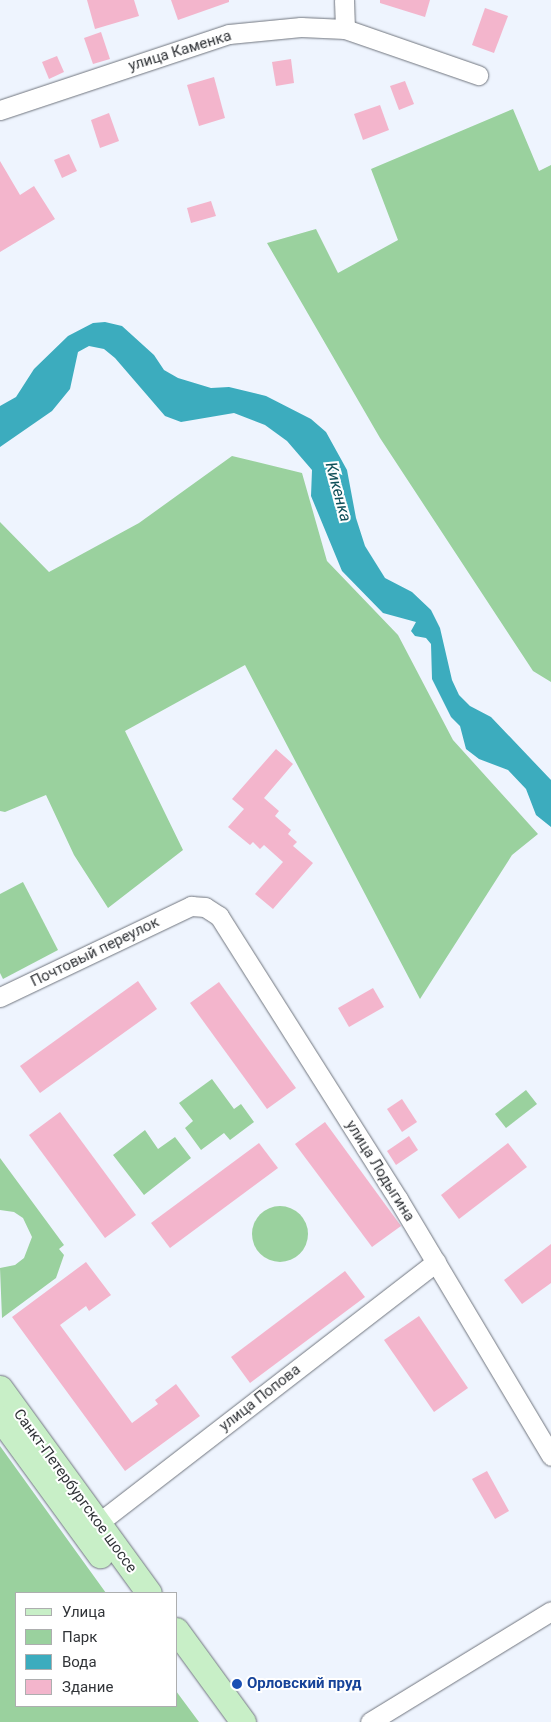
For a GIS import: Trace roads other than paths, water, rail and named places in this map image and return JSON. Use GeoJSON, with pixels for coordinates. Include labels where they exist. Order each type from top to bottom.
{"type":"FeatureCollection","features":[{"type":"Feature","properties":{"kind":"main road","name":"Санкт-Петербургское шоссе"},"geometry":{"type":"LineString","coordinates":[[0,1388],[91,1528],[127,1592]]}},
{"type":"Feature","properties":{"kind":"main road","name":"Санкт-Петербургское шоссе"},"geometry":{"type":"LineString","coordinates":[[0,1418],[91,1528],[148,1592]]}},
{"type":"Feature","properties":{"kind":"main road"},"geometry":{"type":"LineString","coordinates":[[178,1633],[243,1722]]}},
{"type":"Feature","properties":{"kind":"main road"},"geometry":{"type":"LineString","coordinates":[[178,1662],[222,1722]]}},
{"type":"Feature","properties":{"kind":"street"},"geometry":{"type":"LineString","coordinates":[[344,0],[345,29]]}},
{"type":"Feature","properties":{"kind":"street","name":"улица Каменка"},"geometry":{"type":"LineString","coordinates":[[0,110],[229,34],[301,26],[345,29],[478,75]]}},
{"type":"Feature","properties":{"kind":"street","name":"Почтовый переулок"},"geometry":{"type":"LineString","coordinates":[[0,997],[191,906]]}},
{"type":"Feature","properties":{"kind":"street","name":"улица Лодыгина"},"geometry":{"type":"LineString","coordinates":[[191,906],[205,907],[219,916],[233,933],[436,1262],[551,1456]]}},
{"type":"Feature","properties":{"kind":"street","name":"улица Попова"},"geometry":{"type":"LineString","coordinates":[[91,1528],[436,1262]]}},
{"type":"Feature","properties":{"kind":"street"},"geometry":{"type":"LineString","coordinates":[[370,1722],[551,1611]]}},
{"type":"Feature","properties":{"kind":"water","name":"Кикенка"},"geometry":{"type":"Polygon","coordinates":[[[105,322],[122,326],[154,355],[164,370],[178,378],[211,388],[229,387],[266,396],[311,419],[326,432],[347,470],[356,518],[365,546],[385,578],[412,592],[431,610],[440,628],[452,680],[459,695],[470,706],[491,717],[551,780],[551,827],[536,815],[526,789],[508,770],[479,759],[466,749],[460,726],[451,717],[432,679],[431,644],[426,638],[415,636],[411,631],[416,622],[383,613],[342,571],[311,496],[312,470],[287,441],[265,425],[234,413],[181,422],[165,416],[115,358],[104,349],[89,346],[78,352],[70,389],[52,411],[0,447],[0,406],[16,397],[34,369],[68,336],[93,323],[105,322]]]}},
{"type":"Feature","properties":{"kind":"place","name":"Орловский пруд"},"geometry":{"type":"Point","coordinates":[237,1684]}}]}
